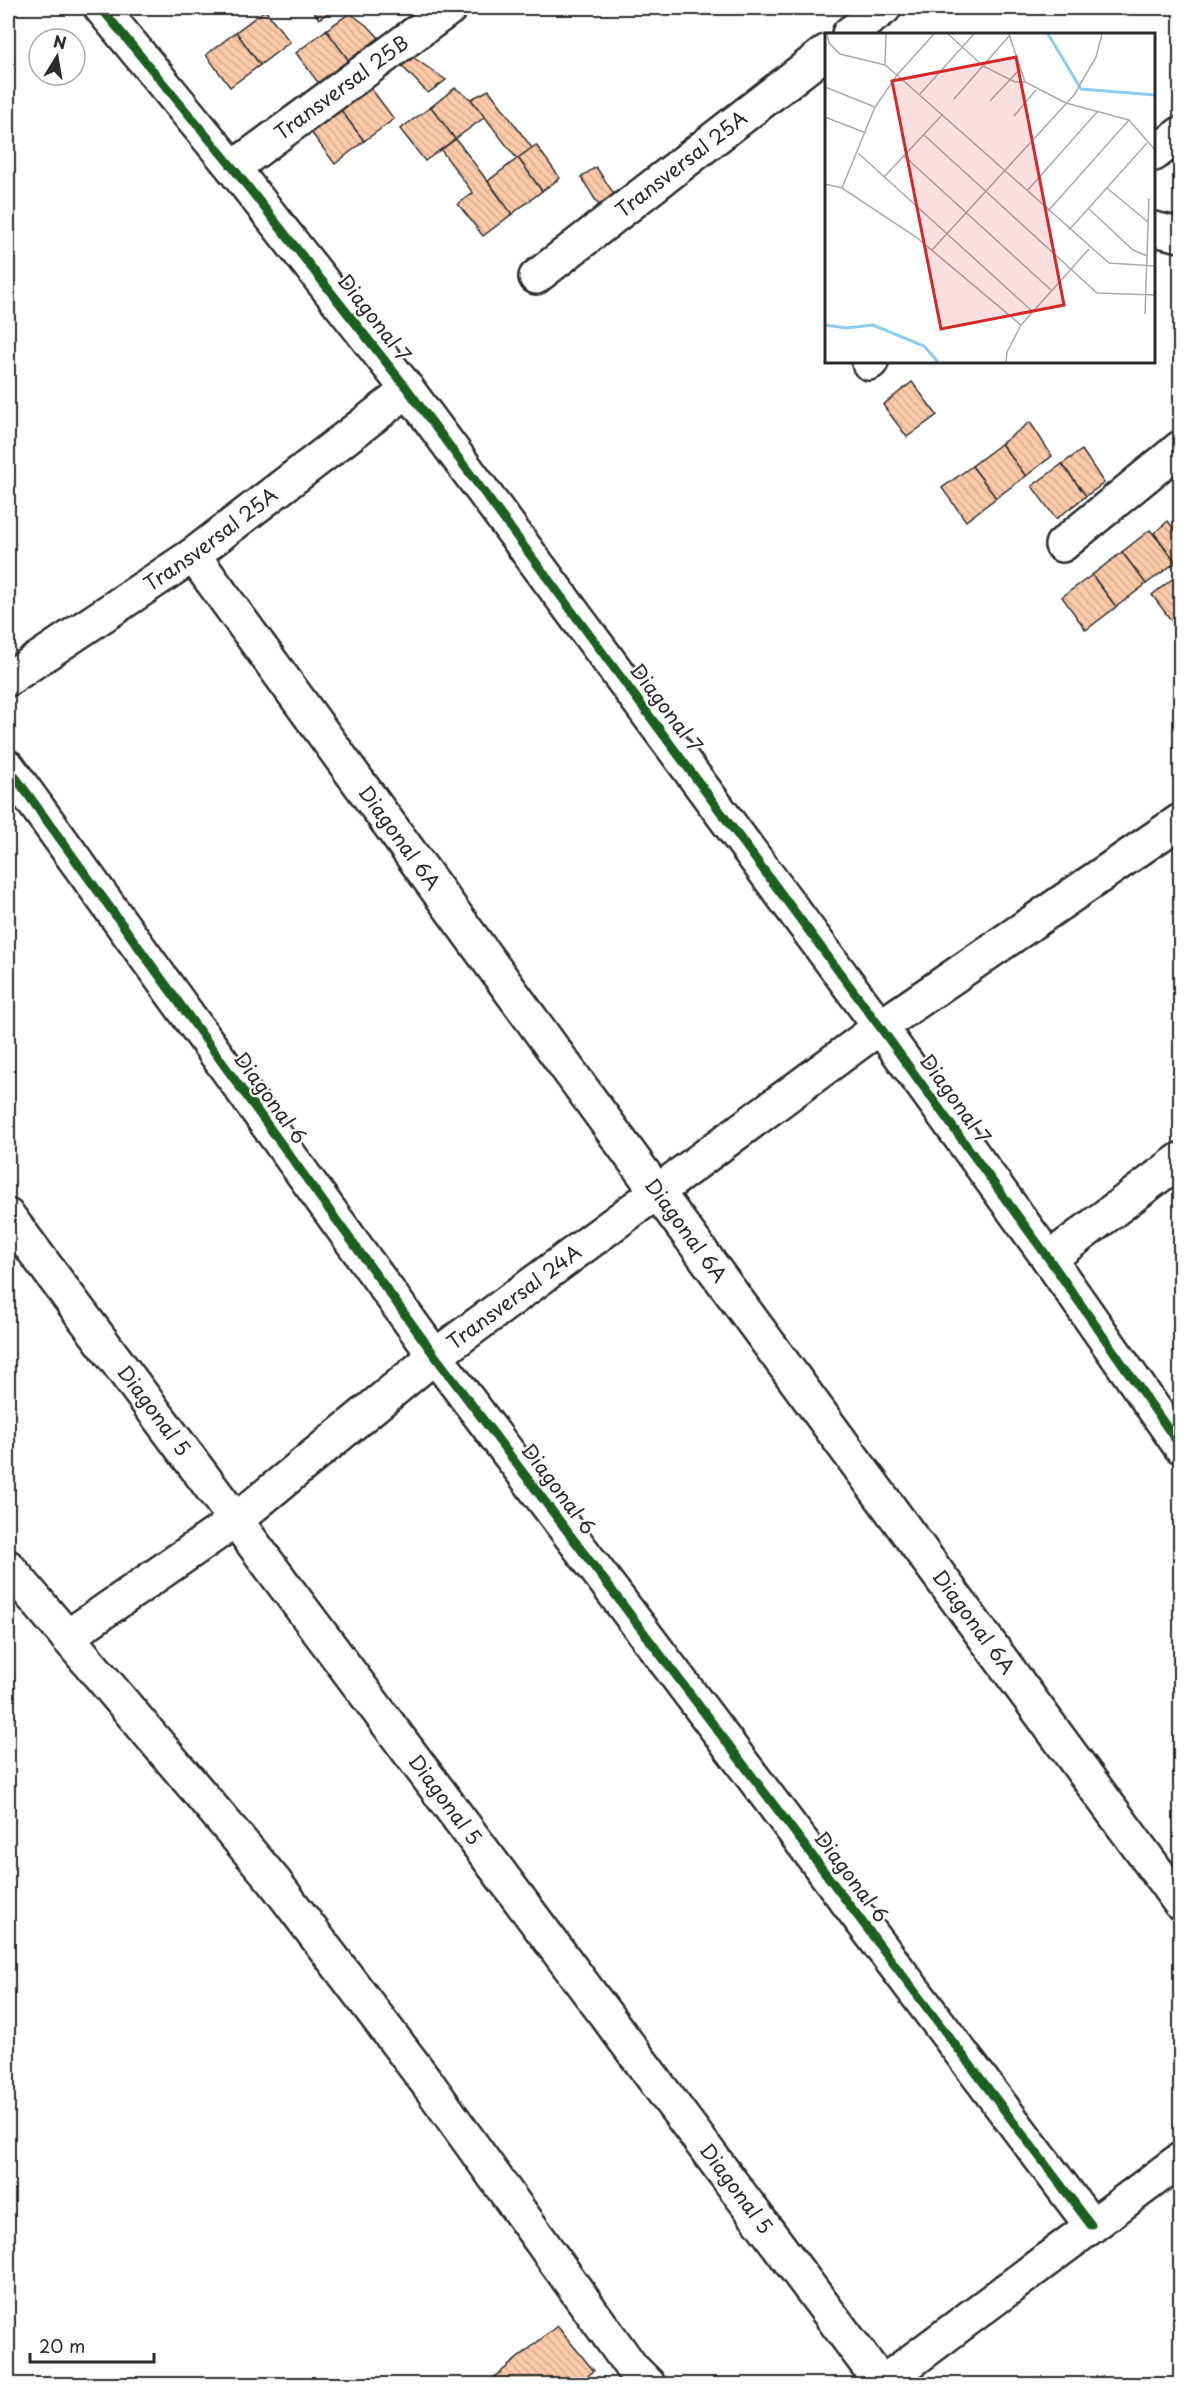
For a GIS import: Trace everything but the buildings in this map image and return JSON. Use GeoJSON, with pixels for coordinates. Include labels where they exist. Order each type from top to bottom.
{"type":"FeatureCollection","features":[{"type":"Feature","properties":{"kind":"street","name":"Diagonal 7"},"geometry":{"type":"LineString","coordinates":[[101,8],[233,168],[408,390],[880,1027],[1049,1259],[1180,1446]]}},
{"type":"Feature","properties":{"kind":"street","name":"Transversal 25B"},"geometry":{"type":"LineString","coordinates":[[233,168],[450,8]]}},
{"type":"Feature","properties":{"kind":"street","name":"Transversal 25A"},"geometry":{"type":"LineString","coordinates":[[536,277],[825,53]]}},
{"type":"Feature","properties":{"kind":"street"},"geometry":{"type":"LineString","coordinates":[[1155,153],[1180,134]]}},
{"type":"Feature","properties":{"kind":"street"},"geometry":{"type":"LineString","coordinates":[[1155,229],[1180,235]]}},
{"type":"Feature","properties":{"kind":"street","name":"Transversal 25A"},"geometry":{"type":"LineString","coordinates":[[8,679],[193,555],[408,390]]}},
{"type":"Feature","properties":{"kind":"street"},"geometry":{"type":"LineString","coordinates":[[1062,545],[1180,448]]}},
{"type":"Feature","properties":{"kind":"street","name":"Diagonal 6A"},"geometry":{"type":"LineString","coordinates":[[193,555],[1180,1903]]}},
{"type":"Feature","properties":{"kind":"street","name":"Diagonal 6"},"geometry":{"type":"LineString","coordinates":[[8,767],[435,1356],[1091,2225]]}},
{"type":"Feature","properties":{"kind":"street","name":"Transversal 24A"},"geometry":{"type":"LineString","coordinates":[[67,1636],[236,1520],[435,1356],[880,1027],[1180,821]]}},
{"type":"Feature","properties":{"kind":"street"},"geometry":{"type":"LineString","coordinates":[[1049,1259],[1180,1160]]}},
{"type":"Feature","properties":{"kind":"street","name":"Diagonal 5"},"geometry":{"type":"LineString","coordinates":[[8,1216],[882,2384]]}},
{"type":"Feature","properties":{"kind":"street"},"geometry":{"type":"LineString","coordinates":[[8,1567],[274,1881],[428,2084],[632,2368],[648,2385]]}},
{"type":"Feature","properties":{"kind":"street"},"geometry":{"type":"LineString","coordinates":[[882,2384],[1180,2160]]}},
{"type":"Feature","properties":{"kind":"cycle path"},"geometry":{"type":"LineString","coordinates":[[101,8],[233,168],[408,390],[880,1027],[1049,1259],[1180,1446]]}},
{"type":"Feature","properties":{"kind":"cycle path"},"geometry":{"type":"LineString","coordinates":[[8,767],[435,1356],[1091,2225]]}}]}
